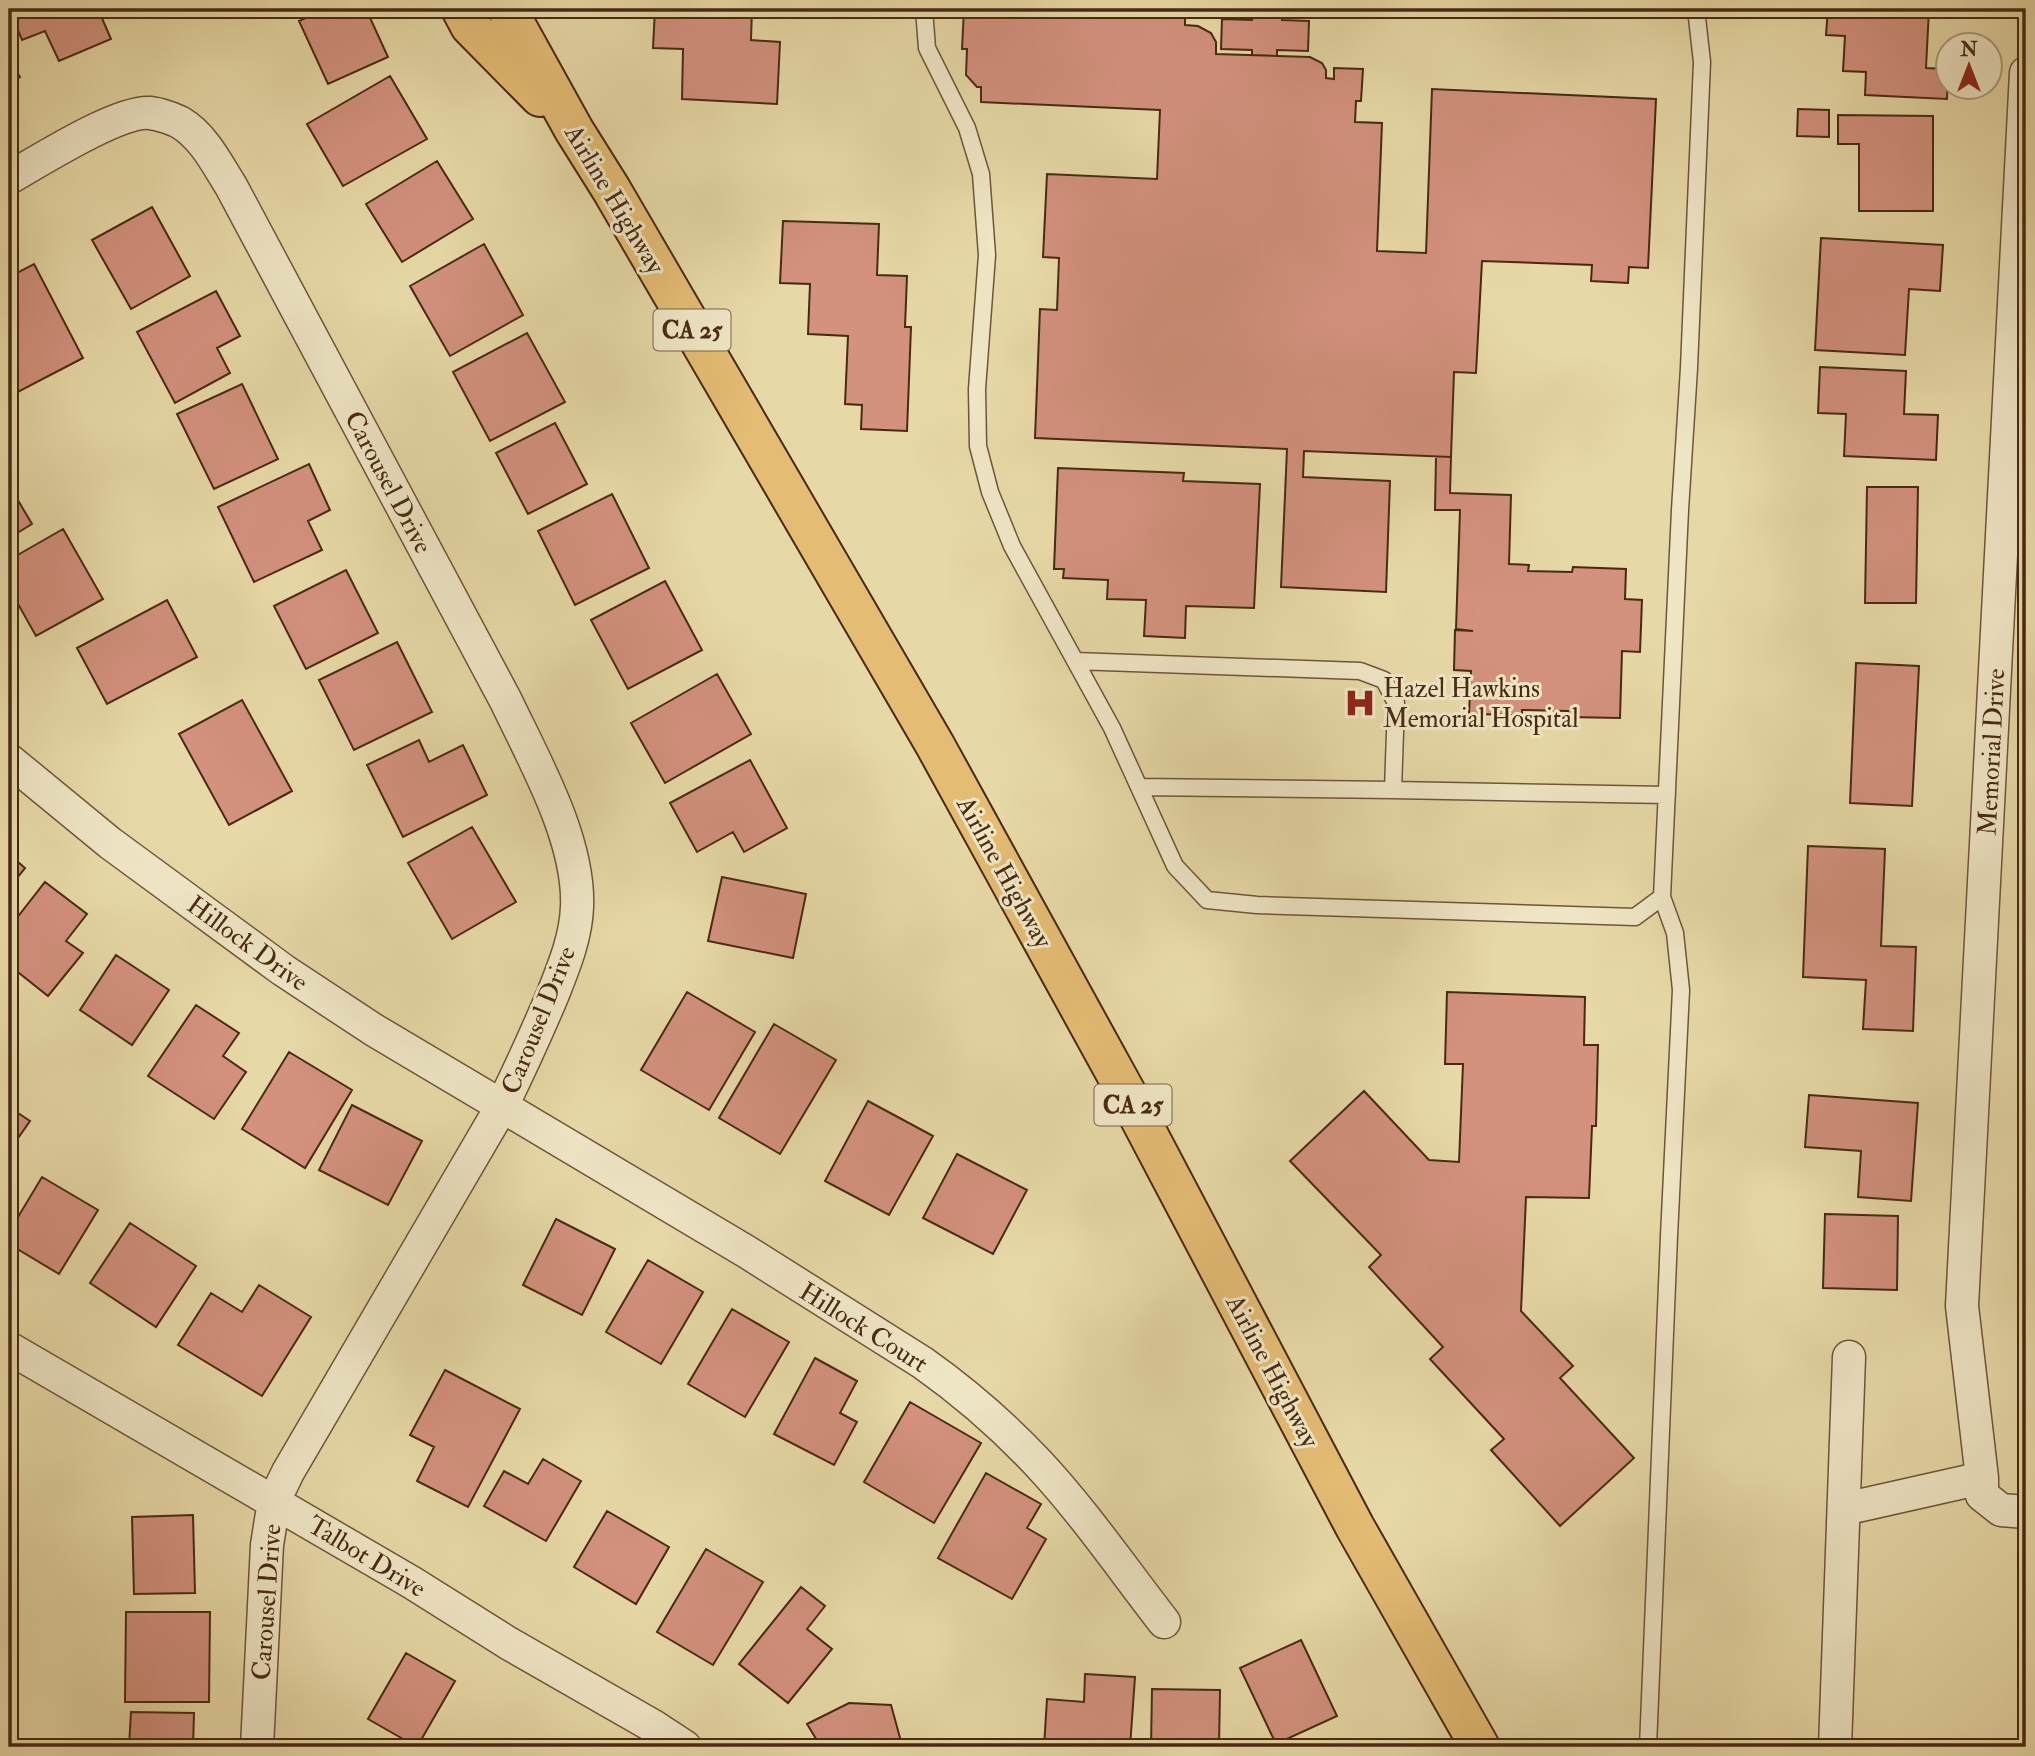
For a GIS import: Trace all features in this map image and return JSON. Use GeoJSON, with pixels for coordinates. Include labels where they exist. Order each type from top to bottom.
{"type":"FeatureCollection","features":[{"type":"Feature","properties":{"kind":"main road"},"geometry":{"type":"LineString","coordinates":[[461,9],[470,26],[574,130]]}},
{"type":"Feature","properties":{"kind":"main road","name":"Airline Highway"},"geometry":{"type":"LineString","coordinates":[[508,12],[574,130],[935,745],[1128,1096],[1355,1527],[1480,1747]]}},
{"type":"Feature","properties":{"kind":"street","name":"Memorial Drive"},"geometry":{"type":"LineString","coordinates":[[1982,1478],[1962,1306],[2022,253],[2026,73]]}},
{"type":"Feature","properties":{"kind":"street","name":"Carousel Drive"},"geometry":{"type":"LineString","coordinates":[[9,178],[105,125],[124,118],[150,113],[180,122],[200,138],[231,186],[506,701],[542,775],[559,818],[574,876],[577,906],[573,933],[566,961],[533,1042],[502,1106],[288,1472],[274,1501],[267,1545],[257,1747]]}},
{"type":"Feature","properties":{"kind":"street","name":"Hillock Drive"},"geometry":{"type":"LineString","coordinates":[[9,760],[110,843],[283,970],[374,1030],[502,1106]]}},
{"type":"Feature","properties":{"kind":"street","name":"Hillock Court"},"geometry":{"type":"LineString","coordinates":[[502,1106],[747,1252],[949,1381],[988,1414],[1037,1462],[1164,1622]]}},
{"type":"Feature","properties":{"kind":"street","name":"Talbot Drive"},"geometry":{"type":"LineString","coordinates":[[9,1349],[274,1501],[685,1747]]}},
{"type":"Feature","properties":{"kind":"street"},"geometry":{"type":"LineString","coordinates":[[1835,1747],[1849,1357]]}},
{"type":"Feature","properties":{"kind":"street"},"geometry":{"type":"LineString","coordinates":[[1844,1509],[1982,1478],[1982,1495],[2001,1510],[2026,1512]]}},
{"type":"Feature","properties":{"kind":"lane"},"geometry":{"type":"LineString","coordinates":[[924,9],[927,48],[967,128],[981,174],[987,255],[977,388],[978,446],[990,492],[1012,546],[1112,728],[1175,866],[1207,900],[1257,905],[1635,917],[1662,897]]}},
{"type":"Feature","properties":{"kind":"lane"},"geometry":{"type":"LineString","coordinates":[[1648,1747],[1668,1236],[1681,990],[1675,933],[1662,897],[1702,62],[1696,9]]}},
{"type":"Feature","properties":{"kind":"lane"},"geometry":{"type":"LineString","coordinates":[[1075,661],[1360,671],[1384,680],[1396,703],[1394,790]]}},
{"type":"Feature","properties":{"kind":"lane"},"geometry":{"type":"LineString","coordinates":[[1139,787],[1667,794]]}},
{"type":"Feature","properties":{"kind":"building"},"geometry":{"type":"Polygon","coordinates":[[[9,9],[98,9],[111,39],[59,61],[45,31],[22,40],[9,9]]]}},
{"type":"Feature","properties":{"kind":"building"},"geometry":{"type":"Polygon","coordinates":[[[325,9],[366,9],[388,57],[328,84],[299,21],[325,9]]]}},
{"type":"Feature","properties":{"kind":"building"},"geometry":{"type":"Polygon","coordinates":[[[655,9],[752,9],[751,40],[780,42],[777,104],[682,99],[683,49],[653,48],[655,9]]]}},
{"type":"Feature","properties":{"kind":"building"},"geometry":{"type":"Polygon","coordinates":[[[964,9],[1185,10],[1185,25],[1198,26],[1211,33],[1216,42],[1216,54],[1310,57],[1322,63],[1326,78],[1334,79],[1334,68],[1363,69],[1361,101],[1356,101],[1355,122],[1382,123],[1377,251],[1426,253],[1432,89],[1656,99],[1648,268],[1629,267],[1628,283],[1591,281],[1592,265],[1482,261],[1476,373],[1454,372],[1451,457],[1304,451],[1303,477],[1390,481],[1386,592],[1281,587],[1287,449],[1035,438],[1040,309],[1057,310],[1059,258],[1043,257],[1047,174],[1157,179],[1160,110],[981,102],[981,87],[977,87],[966,75],[967,49],[962,49],[964,9]]]}},
{"type":"Feature","properties":{"kind":"building"},"geometry":{"type":"Polygon","coordinates":[[[1252,9],[1282,9],[1282,20],[1309,21],[1308,51],[1277,50],[1277,56],[1252,55],[1252,50],[1221,49],[1222,19],[1252,20],[1252,9]]]}},
{"type":"Feature","properties":{"kind":"building"},"geometry":{"type":"Polygon","coordinates":[[[1828,9],[1929,9],[1926,68],[1934,68],[1934,98],[1865,95],[1866,72],[1843,71],[1845,36],[1826,35],[1828,9]]]}},
{"type":"Feature","properties":{"kind":"building"},"geometry":{"type":"Polygon","coordinates":[[[9,59],[20,77],[9,85],[9,59]]]}},
{"type":"Feature","properties":{"kind":"building"},"geometry":{"type":"Polygon","coordinates":[[[390,76],[427,139],[343,186],[307,124],[390,76]]]}},
{"type":"Feature","properties":{"kind":"building"},"geometry":{"type":"Polygon","coordinates":[[[1798,109],[1829,110],[1829,137],[1797,136],[1798,109]]]}},
{"type":"Feature","properties":{"kind":"building"},"geometry":{"type":"Polygon","coordinates":[[[1838,115],[1933,116],[1933,211],[1859,211],[1859,144],[1838,144],[1838,115]]]}},
{"type":"Feature","properties":{"kind":"building"},"geometry":{"type":"Polygon","coordinates":[[[437,161],[473,219],[402,262],[366,204],[437,161]]]}},
{"type":"Feature","properties":{"kind":"building"},"geometry":{"type":"Polygon","coordinates":[[[152,207],[190,276],[131,309],[92,240],[152,207]]]}},
{"type":"Feature","properties":{"kind":"building"},"geometry":{"type":"Polygon","coordinates":[[[783,221],[879,224],[877,275],[907,276],[905,327],[911,327],[907,431],[861,429],[862,405],[845,404],[848,336],[808,334],[810,284],[780,283],[783,221]]]}},
{"type":"Feature","properties":{"kind":"building"},"geometry":{"type":"Polygon","coordinates":[[[1821,238],[1943,245],[1940,291],[1909,289],[1905,355],[1815,350],[1821,238]]]}},
{"type":"Feature","properties":{"kind":"building"},"geometry":{"type":"Polygon","coordinates":[[[484,244],[523,315],[450,356],[410,286],[484,244]]]}},
{"type":"Feature","properties":{"kind":"building"},"geometry":{"type":"Polygon","coordinates":[[[34,264],[83,358],[16,393],[9,378],[9,277],[34,264]]]}},
{"type":"Feature","properties":{"kind":"building"},"geometry":{"type":"Polygon","coordinates":[[[216,291],[240,336],[217,348],[230,373],[175,403],[137,332],[216,291]]]}},
{"type":"Feature","properties":{"kind":"building"},"geometry":{"type":"Polygon","coordinates":[[[527,333],[565,402],[490,441],[453,372],[527,333]]]}},
{"type":"Feature","properties":{"kind":"building"},"geometry":{"type":"Polygon","coordinates":[[[1820,367],[1906,371],[1904,414],[1938,415],[1936,460],[1844,456],[1846,414],[1818,413],[1820,367]]]}},
{"type":"Feature","properties":{"kind":"building"},"geometry":{"type":"Polygon","coordinates":[[[242,384],[278,459],[214,489],[177,414],[242,384]]]}},
{"type":"Feature","properties":{"kind":"building"},"geometry":{"type":"Polygon","coordinates":[[[555,423],[587,484],[528,514],[496,453],[555,423]]]}},
{"type":"Feature","properties":{"kind":"building"},"geometry":{"type":"Polygon","coordinates":[[[1436,457],[1451,457],[1450,493],[1511,495],[1509,564],[1529,565],[1528,571],[1572,572],[1573,567],[1626,569],[1625,599],[1642,600],[1640,652],[1622,651],[1620,718],[1568,717],[1568,711],[1522,710],[1522,715],[1469,714],[1471,671],[1454,670],[1455,630],[1473,631],[1456,629],[1460,510],[1435,510],[1436,457]]]}},
{"type":"Feature","properties":{"kind":"building"},"geometry":{"type":"Polygon","coordinates":[[[309,464],[330,510],[308,521],[322,550],[254,582],[218,507],[309,464]]]}},
{"type":"Feature","properties":{"kind":"building"},"geometry":{"type":"Polygon","coordinates":[[[1058,468],[1184,473],[1183,481],[1260,484],[1254,608],[1186,606],[1185,638],[1144,636],[1146,600],[1107,599],[1108,580],[1063,578],[1064,569],[1054,569],[1058,468]]]}},
{"type":"Feature","properties":{"kind":"building"},"geometry":{"type":"Polygon","coordinates":[[[9,485],[32,524],[9,538],[9,485]]]}},
{"type":"Feature","properties":{"kind":"building"},"geometry":{"type":"Polygon","coordinates":[[[1867,487],[1918,487],[1916,603],[1865,603],[1867,487]]]}},
{"type":"Feature","properties":{"kind":"building"},"geometry":{"type":"Polygon","coordinates":[[[612,494],[649,568],[575,605],[538,531],[612,494]]]}},
{"type":"Feature","properties":{"kind":"building"},"geometry":{"type":"Polygon","coordinates":[[[63,529],[103,599],[36,636],[9,588],[9,560],[63,529]]]}},
{"type":"Feature","properties":{"kind":"building"},"geometry":{"type":"Polygon","coordinates":[[[346,570],[378,633],[306,669],[274,606],[346,570]]]}},
{"type":"Feature","properties":{"kind":"building"},"geometry":{"type":"Polygon","coordinates":[[[665,581],[702,650],[628,689],[591,620],[665,581]]]}},
{"type":"Feature","properties":{"kind":"building"},"geometry":{"type":"Polygon","coordinates":[[[167,600],[197,657],[107,704],[77,648],[167,600]]]}},
{"type":"Feature","properties":{"kind":"building"},"geometry":{"type":"Polygon","coordinates":[[[397,642],[432,712],[354,750],[319,680],[397,642]]]}},
{"type":"Feature","properties":{"kind":"building"},"geometry":{"type":"Polygon","coordinates":[[[1856,663],[1919,666],[1912,806],[1850,803],[1856,663]]]}},
{"type":"Feature","properties":{"kind":"building"},"geometry":{"type":"Polygon","coordinates":[[[717,674],[751,734],[665,783],[631,723],[717,674]]]}},
{"type":"Feature","properties":{"kind":"building"},"geometry":{"type":"Polygon","coordinates":[[[242,700],[292,791],[229,825],[179,734],[242,700]]]}},
{"type":"Feature","properties":{"kind":"building"},"geometry":{"type":"Polygon","coordinates":[[[419,740],[429,762],[463,745],[487,795],[403,837],[367,765],[419,740]]]}},
{"type":"Feature","properties":{"kind":"building"},"geometry":{"type":"Polygon","coordinates":[[[750,760],[787,828],[744,852],[733,832],[697,852],[670,803],[750,760]]]}},
{"type":"Feature","properties":{"kind":"building"},"geometry":{"type":"Polygon","coordinates":[[[472,827],[516,902],[452,939],[408,863],[472,827]]]}},
{"type":"Feature","properties":{"kind":"building"},"geometry":{"type":"Polygon","coordinates":[[[1808,846],[1885,849],[1881,946],[1916,947],[1913,1031],[1863,1029],[1866,980],[1803,977],[1808,846]]]}},
{"type":"Feature","properties":{"kind":"building"},"geometry":{"type":"Polygon","coordinates":[[[9,854],[25,868],[9,888],[9,854]]]}},
{"type":"Feature","properties":{"kind":"building"},"geometry":{"type":"Polygon","coordinates":[[[722,877],[806,894],[793,958],[708,941],[722,877]]]}},
{"type":"Feature","properties":{"kind":"building"},"geometry":{"type":"Polygon","coordinates":[[[45,882],[87,914],[66,941],[83,953],[48,996],[9,965],[9,928],[45,882]]]}},
{"type":"Feature","properties":{"kind":"building"},"geometry":{"type":"Polygon","coordinates":[[[116,955],[169,990],[132,1045],[80,1010],[116,955]]]}},
{"type":"Feature","properties":{"kind":"building"},"geometry":{"type":"Polygon","coordinates":[[[687,992],[755,1032],[709,1110],[641,1070],[687,992]]]}},
{"type":"Feature","properties":{"kind":"building"},"geometry":{"type":"Polygon","coordinates":[[[1447,992],[1585,997],[1584,1045],[1598,1045],[1596,1126],[1592,1126],[1589,1198],[1526,1197],[1521,1311],[1573,1366],[1560,1378],[1634,1458],[1560,1526],[1491,1450],[1504,1439],[1430,1359],[1443,1347],[1369,1267],[1381,1255],[1290,1161],[1364,1091],[1429,1160],[1459,1162],[1463,1064],[1445,1064],[1447,992]]]}},
{"type":"Feature","properties":{"kind":"building"},"geometry":{"type":"Polygon","coordinates":[[[196,1005],[239,1033],[223,1056],[246,1072],[214,1119],[148,1076],[196,1005]]]}},
{"type":"Feature","properties":{"kind":"building"},"geometry":{"type":"Polygon","coordinates":[[[774,1024],[836,1060],[780,1154],[719,1118],[774,1024]]]}},
{"type":"Feature","properties":{"kind":"building"},"geometry":{"type":"Polygon","coordinates":[[[289,1052],[352,1090],[305,1168],[242,1129],[289,1052]]]}},
{"type":"Feature","properties":{"kind":"building"},"geometry":{"type":"Polygon","coordinates":[[[1809,1095],[1918,1103],[1911,1201],[1858,1197],[1861,1151],[1805,1147],[1809,1095]]]}},
{"type":"Feature","properties":{"kind":"building"},"geometry":{"type":"Polygon","coordinates":[[[868,1101],[933,1136],[889,1215],[825,1181],[868,1101]]]}},
{"type":"Feature","properties":{"kind":"building"},"geometry":{"type":"Polygon","coordinates":[[[352,1105],[422,1141],[388,1205],[319,1170],[352,1105]]]}},
{"type":"Feature","properties":{"kind":"building"},"geometry":{"type":"Polygon","coordinates":[[[9,1107],[30,1121],[9,1151],[9,1107]]]}},
{"type":"Feature","properties":{"kind":"building"},"geometry":{"type":"Polygon","coordinates":[[[957,1154],[1027,1190],[993,1254],[923,1218],[957,1154]]]}},
{"type":"Feature","properties":{"kind":"building"},"geometry":{"type":"Polygon","coordinates":[[[42,1177],[98,1210],[59,1274],[9,1244],[9,1232],[42,1177]]]}},
{"type":"Feature","properties":{"kind":"building"},"geometry":{"type":"Polygon","coordinates":[[[1825,1214],[1898,1216],[1897,1290],[1823,1288],[1825,1214]]]}},
{"type":"Feature","properties":{"kind":"building"},"geometry":{"type":"Polygon","coordinates":[[[556,1219],[615,1249],[582,1315],[523,1285],[556,1219]]]}},
{"type":"Feature","properties":{"kind":"building"},"geometry":{"type":"Polygon","coordinates":[[[130,1223],[196,1266],[156,1327],[90,1283],[130,1223]]]}},
{"type":"Feature","properties":{"kind":"building"},"geometry":{"type":"Polygon","coordinates":[[[648,1260],[703,1292],[661,1364],[606,1332],[648,1260]]]}},
{"type":"Feature","properties":{"kind":"building"},"geometry":{"type":"Polygon","coordinates":[[[259,1285],[311,1317],[262,1396],[178,1345],[211,1293],[242,1312],[259,1285]]]}},
{"type":"Feature","properties":{"kind":"building"},"geometry":{"type":"Polygon","coordinates":[[[732,1309],[789,1342],[745,1417],[688,1384],[732,1309]]]}},
{"type":"Feature","properties":{"kind":"building"},"geometry":{"type":"Polygon","coordinates":[[[815,1358],[857,1381],[840,1413],[857,1422],[834,1465],[774,1434],[815,1358]]]}},
{"type":"Feature","properties":{"kind":"building"},"geometry":{"type":"Polygon","coordinates":[[[445,1370],[520,1409],[468,1507],[417,1481],[434,1447],[410,1435],[445,1370]]]}},
{"type":"Feature","properties":{"kind":"building"},"geometry":{"type":"Polygon","coordinates":[[[910,1402],[981,1443],[934,1523],[864,1482],[910,1402]]]}},
{"type":"Feature","properties":{"kind":"building"},"geometry":{"type":"Polygon","coordinates":[[[9,1415],[11,1415],[9,1486],[9,1415]]]}},
{"type":"Feature","properties":{"kind":"building"},"geometry":{"type":"Polygon","coordinates":[[[543,1459],[581,1481],[546,1541],[484,1506],[504,1471],[528,1484],[543,1459]]]}},
{"type":"Feature","properties":{"kind":"building"},"geometry":{"type":"Polygon","coordinates":[[[986,1473],[1041,1504],[1027,1528],[1046,1539],[1012,1599],[938,1558],[986,1473]]]}},
{"type":"Feature","properties":{"kind":"building"},"geometry":{"type":"Polygon","coordinates":[[[607,1511],[669,1547],[636,1604],[574,1567],[607,1511]]]}},
{"type":"Feature","properties":{"kind":"building"},"geometry":{"type":"Polygon","coordinates":[[[193,1515],[195,1593],[134,1594],[132,1517],[193,1515]]]}},
{"type":"Feature","properties":{"kind":"building"},"geometry":{"type":"Polygon","coordinates":[[[706,1549],[763,1582],[713,1665],[657,1632],[706,1549]]]}},
{"type":"Feature","properties":{"kind":"building"},"geometry":{"type":"Polygon","coordinates":[[[801,1587],[825,1606],[807,1629],[832,1649],[788,1703],[739,1664],[801,1587]]]}},
{"type":"Feature","properties":{"kind":"building"},"geometry":{"type":"Polygon","coordinates":[[[9,1608],[14,1608],[12,1690],[9,1690],[9,1608]]]}},
{"type":"Feature","properties":{"kind":"building"},"geometry":{"type":"Polygon","coordinates":[[[126,1612],[210,1612],[209,1702],[125,1702],[126,1612]]]}},
{"type":"Feature","properties":{"kind":"building"},"geometry":{"type":"Polygon","coordinates":[[[1301,1640],[1337,1716],[1276,1744],[1240,1668],[1301,1640]]]}},
{"type":"Feature","properties":{"kind":"building"},"geometry":{"type":"Polygon","coordinates":[[[406,1653],[455,1681],[417,1747],[368,1719],[406,1653]]]}},
{"type":"Feature","properties":{"kind":"building"},"geometry":{"type":"Polygon","coordinates":[[[1085,1674],[1135,1677],[1130,1747],[1044,1747],[1047,1699],[1084,1702],[1085,1674]]]}},
{"type":"Feature","properties":{"kind":"building"},"geometry":{"type":"Polygon","coordinates":[[[1152,1689],[1220,1690],[1219,1747],[1151,1747],[1152,1689]]]}},
{"type":"Feature","properties":{"kind":"building"},"geometry":{"type":"Polygon","coordinates":[[[849,1703],[891,1705],[902,1745],[821,1747],[807,1724],[849,1703]]]}},
{"type":"Feature","properties":{"kind":"building"},"geometry":{"type":"Polygon","coordinates":[[[131,1712],[194,1713],[193,1747],[129,1747],[131,1712]]]}},
{"type":"Feature","properties":{"kind":"place","name":"Hazel Hawkins Memorial Hospital"},"geometry":{"type":"Point","coordinates":[1360,703]}}]}
